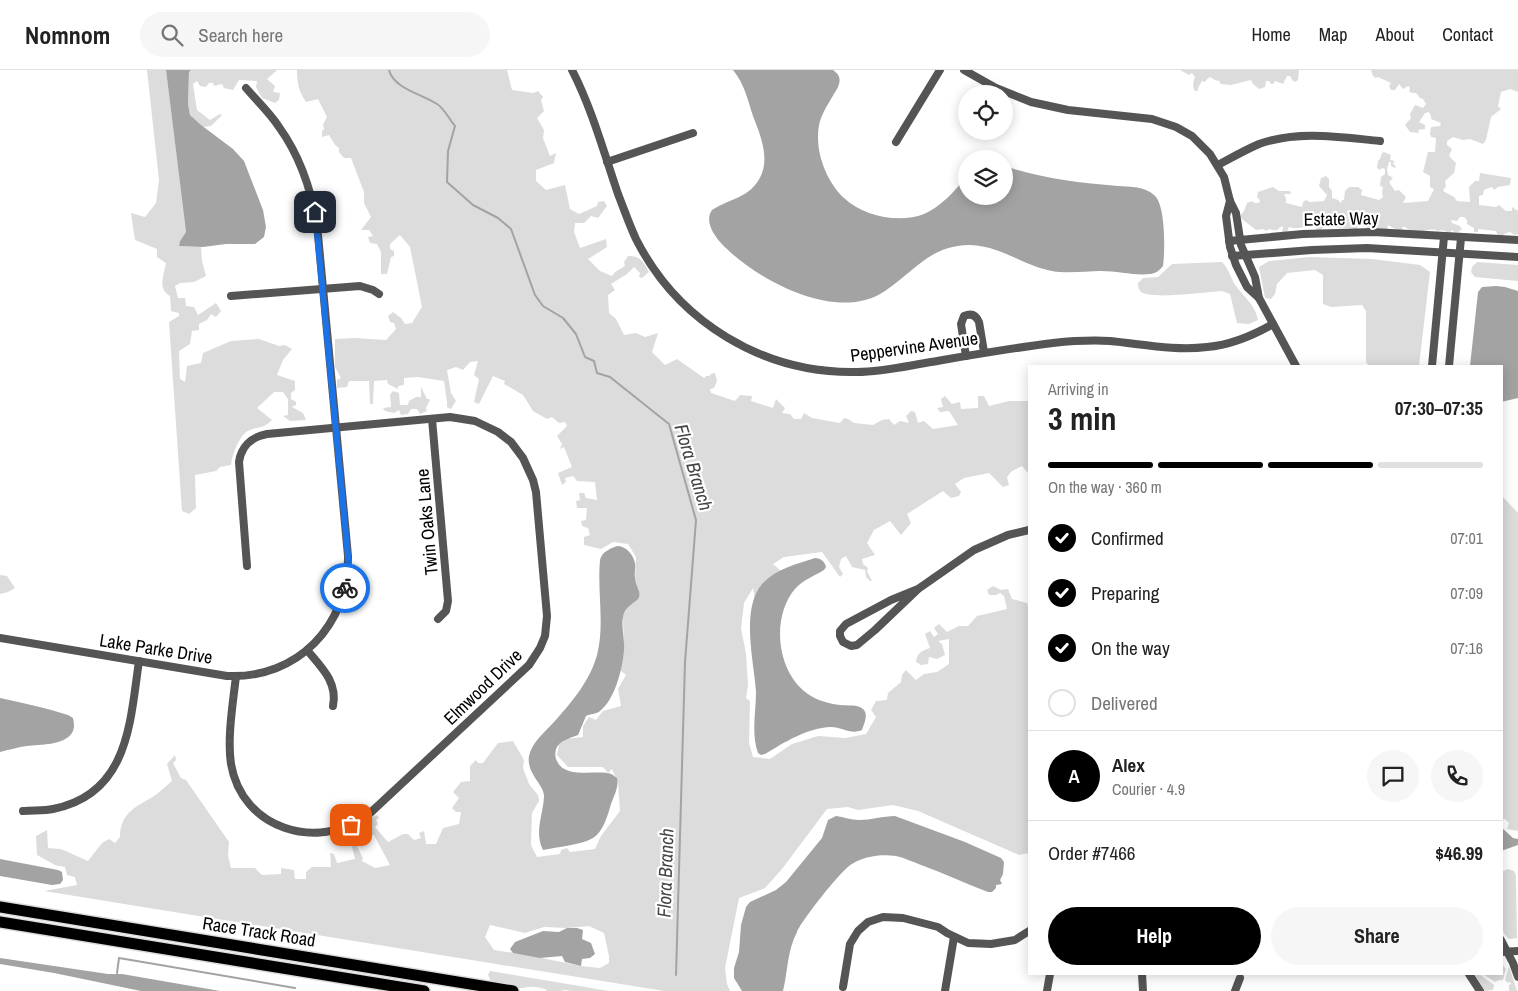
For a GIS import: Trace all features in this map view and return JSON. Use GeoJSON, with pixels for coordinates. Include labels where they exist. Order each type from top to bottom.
{"type":"FeatureCollection","features":[{"type":"Feature","properties":{"kind":"main road","name":"Race Track Road"},"geometry":{"type":"LineString","coordinates":[[0,907],[343,964],[441,985],[513,991]]}},
{"type":"Feature","properties":{"kind":"main road","name":"Race Track Road"},"geometry":{"type":"LineString","coordinates":[[0,922],[424,991]]}},
{"type":"Feature","properties":{"kind":"main road"},"geometry":{"type":"LineString","coordinates":[[326,975],[343,964]]}},
{"type":"Feature","properties":{"kind":"street","name":"Peppervine Avenue"},"geometry":{"type":"LineString","coordinates":[[572,70],[584,98],[631,229],[644,255],[668,288],[698,318],[732,341],[765,357],[805,368],[838,372],[880,370],[984,352],[1088,340],[1189,348],[1208,347],[1242,339],[1273,324]]}},
{"type":"Feature","properties":{"kind":"street"},"geometry":{"type":"LineString","coordinates":[[896,142],[940,70]]}},
{"type":"Feature","properties":{"kind":"street"},"geometry":{"type":"LineString","coordinates":[[964,70],[1013,96],[1040,104],[1068,110],[1152,119],[1176,127],[1192,136],[1210,154],[1224,177],[1230,201],[1236,213],[1241,242],[1255,278],[1259,298],[1295,365]]}},
{"type":"Feature","properties":{"kind":"street","name":"Lake Parke Drive"},"geometry":{"type":"LineString","coordinates":[[0,638],[236,676],[256,674],[290,662],[307,650],[318,640],[332,622],[342,601],[347,579],[348,556],[317,224],[313,202],[307,180],[291,145],[279,126],[246,88]]}},
{"type":"Feature","properties":{"kind":"street"},"geometry":{"type":"LineString","coordinates":[[607,162],[692,133]]}},
{"type":"Feature","properties":{"kind":"street"},"geometry":{"type":"LineString","coordinates":[[1218,165],[1258,145],[1290,136],[1321,135],[1380,141]]}},
{"type":"Feature","properties":{"kind":"street"},"geometry":{"type":"LineString","coordinates":[[1230,201],[1226,216],[1232,256],[1247,287],[1259,298]]}},
{"type":"Feature","properties":{"kind":"street","name":"Estate Way"},"geometry":{"type":"LineString","coordinates":[[1230,244],[1339,232],[1373,232],[1518,240]]}},
{"type":"Feature","properties":{"kind":"street"},"geometry":{"type":"LineString","coordinates":[[1432,365],[1444,237]]}},
{"type":"Feature","properties":{"kind":"street"},"geometry":{"type":"LineString","coordinates":[[1449,365],[1460,254],[1457,238]]}},
{"type":"Feature","properties":{"kind":"street","name":"Estate Way"},"geometry":{"type":"LineString","coordinates":[[1232,256],[1360,248],[1518,257]]}},
{"type":"Feature","properties":{"kind":"street"},"geometry":{"type":"LineString","coordinates":[[231,296],[360,286],[379,294]]}},
{"type":"Feature","properties":{"kind":"street"},"geometry":{"type":"LineString","coordinates":[[966,356],[961,324],[964,316],[968,314],[973,315],[979,322],[984,352]]}},
{"type":"Feature","properties":{"kind":"street","name":"Elmwood Drive"},"geometry":{"type":"LineString","coordinates":[[236,676],[230,755],[234,774],[241,792],[255,810],[273,823],[295,831],[319,834],[338,830],[368,816],[530,665],[537,654],[546,629],[547,616],[536,492],[529,469],[511,442],[490,427],[475,421],[458,418],[432,418],[262,435],[253,438],[243,448],[238,466],[247,566]]}},
{"type":"Feature","properties":{"kind":"street","name":"Twin Oaks Lane"},"geometry":{"type":"LineString","coordinates":[[432,418],[448,600],[446,611],[438,620]]}},
{"type":"Feature","properties":{"kind":"street"},"geometry":{"type":"LineString","coordinates":[[918,589],[846,624],[840,631],[843,642],[852,646],[857,645],[918,589],[974,550],[1008,535],[1028,530]]}},
{"type":"Feature","properties":{"kind":"street"},"geometry":{"type":"LineString","coordinates":[[307,650],[330,678],[334,694],[333,706]]}},
{"type":"Feature","properties":{"kind":"street"},"geometry":{"type":"LineString","coordinates":[[23,811],[51,810],[72,803],[96,789],[111,772],[118,762],[126,741],[139,661]]}},
{"type":"Feature","properties":{"kind":"street"},"geometry":{"type":"LineString","coordinates":[[843,987],[850,944],[858,931],[868,922],[883,917],[903,918],[938,927],[968,943],[991,944],[1015,940],[1028,932]]}},
{"type":"Feature","properties":{"kind":"street"},"geometry":{"type":"LineString","coordinates":[[945,991],[954,937]]}},
{"type":"Feature","properties":{"kind":"street"},"geometry":{"type":"LineString","coordinates":[[1518,951],[1504,952],[1518,977]]}},
{"type":"Feature","properties":{"kind":"street"},"geometry":{"type":"LineString","coordinates":[[1047,991],[1050,975]]}},
{"type":"Feature","properties":{"kind":"street"},"geometry":{"type":"LineString","coordinates":[[1142,975],[1143,991]]}},
{"type":"Feature","properties":{"kind":"street"},"geometry":{"type":"LineString","coordinates":[[1470,975],[1480,991]]}},
{"type":"Feature","properties":{"kind":"street"},"geometry":{"type":"LineString","coordinates":[[1235,991],[1240,978]]}},
{"type":"Feature","properties":{"kind":"shaded area"},"geometry":{"type":"Polygon","coordinates":[[[147,70],[166,70],[186,232],[179,246],[201,247],[206,276],[194,282],[180,283],[175,286],[178,298],[185,298],[186,306],[194,307],[198,315],[216,303],[221,311],[216,317],[211,314],[207,320],[199,324],[199,330],[192,331],[190,344],[179,351],[180,379],[185,382],[187,366],[201,363],[203,353],[231,341],[259,339],[279,346],[285,345],[292,349],[283,360],[277,375],[295,381],[295,390],[291,393],[291,399],[296,402],[296,405],[292,407],[303,413],[306,420],[290,421],[283,416],[288,415],[288,399],[283,392],[274,392],[257,408],[272,420],[265,425],[249,430],[243,435],[236,447],[231,465],[220,467],[216,471],[195,475],[196,508],[189,514],[182,511],[169,322],[179,316],[179,313],[171,311],[170,296],[162,286],[166,263],[157,257],[157,249],[135,240],[131,213],[145,217],[156,203],[159,180],[147,70]]]}},
{"type":"Feature","properties":{"kind":"shaded area"},"geometry":{"type":"Polygon","coordinates":[[[166,70],[191,70],[189,72],[188,104],[190,115],[233,149],[244,161],[263,210],[266,227],[264,237],[255,244],[226,244],[203,247],[179,246],[186,232],[166,70]]]}},
{"type":"Feature","properties":{"kind":"shaded area"},"geometry":{"type":"Polygon","coordinates":[[[191,70],[277,70],[267,79],[275,86],[273,92],[280,93],[279,100],[275,103],[262,98],[256,87],[257,81],[239,80],[233,90],[224,88],[222,84],[214,86],[213,83],[209,83],[206,87],[200,86],[197,81],[193,84],[197,110],[210,120],[220,114],[222,115],[211,126],[203,127],[190,115],[188,104],[189,72],[191,70]]]}},
{"type":"Feature","properties":{"kind":"shaded area"},"geometry":{"type":"Polygon","coordinates":[[[297,70],[507,70],[512,90],[533,93],[538,91],[543,97],[541,100],[544,111],[537,118],[544,130],[543,138],[550,156],[556,153],[554,163],[536,170],[536,181],[546,190],[565,185],[570,209],[579,214],[597,206],[598,202],[604,201],[607,206],[598,218],[591,216],[584,223],[575,223],[574,232],[580,248],[606,239],[607,247],[588,259],[600,271],[612,276],[625,266],[624,262],[628,256],[641,260],[649,272],[642,278],[639,277],[640,273],[634,267],[611,284],[615,290],[608,295],[609,313],[616,319],[624,335],[636,333],[645,337],[658,333],[652,352],[665,365],[677,359],[704,378],[715,373],[717,381],[714,388],[710,389],[711,393],[735,401],[740,395],[752,396],[751,401],[773,408],[776,399],[785,408],[782,413],[790,414],[794,419],[801,419],[804,413],[812,418],[840,423],[844,418],[854,423],[873,425],[882,420],[889,419],[894,425],[900,421],[909,423],[906,416],[911,411],[915,412],[918,423],[924,421],[933,429],[958,425],[949,411],[940,412],[937,408],[943,407],[941,399],[945,396],[952,404],[960,402],[961,409],[978,408],[978,396],[984,396],[989,406],[1009,401],[1028,401],[1028,472],[1022,466],[1012,471],[1007,477],[1009,485],[1003,487],[989,473],[964,478],[955,484],[961,492],[959,496],[951,498],[943,491],[907,514],[911,523],[901,535],[890,521],[874,530],[867,543],[875,555],[862,559],[863,564],[868,568],[867,571],[872,581],[866,577],[865,570],[852,567],[846,556],[841,559],[839,567],[843,574],[840,577],[822,552],[784,557],[773,564],[781,571],[765,583],[755,599],[753,588],[744,603],[741,628],[746,654],[748,685],[746,698],[750,701],[749,743],[753,757],[770,759],[792,744],[818,736],[845,738],[866,734],[876,717],[871,710],[876,701],[887,700],[888,693],[901,682],[902,675],[906,670],[916,680],[924,674],[937,672],[949,664],[949,639],[938,641],[942,644],[945,655],[937,659],[929,657],[928,664],[921,665],[916,662],[917,656],[920,653],[930,648],[925,634],[930,631],[934,637],[938,634],[934,628],[939,624],[947,632],[959,626],[968,626],[977,616],[1007,609],[1004,596],[1000,593],[989,595],[987,590],[993,586],[1001,590],[1008,589],[1012,599],[1027,603],[1028,853],[1019,855],[918,811],[893,805],[858,810],[848,807],[827,809],[782,869],[765,888],[739,898],[725,968],[730,991],[664,991],[44,891],[77,885],[75,877],[67,875],[65,867],[55,865],[37,855],[36,836],[47,830],[48,848],[61,849],[88,861],[102,843],[109,839],[115,843],[120,837],[123,821],[132,810],[157,794],[172,781],[167,764],[175,755],[176,760],[173,763],[181,778],[186,780],[229,842],[228,855],[231,868],[255,868],[262,875],[281,874],[281,868],[294,870],[295,879],[306,879],[306,872],[312,867],[331,867],[330,853],[334,854],[337,863],[355,859],[350,839],[346,838],[348,832],[360,827],[365,838],[361,842],[355,843],[363,858],[362,861],[375,868],[390,865],[374,835],[369,835],[371,830],[367,823],[377,815],[379,818],[376,820],[378,824],[375,827],[388,842],[403,834],[408,834],[414,840],[421,838],[419,833],[424,831],[426,844],[436,844],[443,828],[459,824],[461,812],[456,812],[452,808],[459,798],[453,792],[461,782],[470,781],[470,766],[476,760],[478,763],[483,763],[498,743],[513,741],[524,760],[523,768],[529,784],[538,795],[539,801],[532,813],[531,845],[537,857],[560,854],[561,850],[567,848],[570,852],[595,849],[601,836],[620,811],[618,783],[612,769],[608,773],[603,767],[568,767],[557,755],[559,744],[566,739],[583,737],[583,726],[589,717],[596,720],[603,711],[621,706],[618,689],[626,675],[620,670],[624,652],[623,615],[639,590],[635,580],[636,557],[628,544],[613,542],[601,549],[584,545],[584,537],[590,535],[588,528],[582,526],[581,521],[586,520],[587,508],[577,508],[576,501],[580,500],[579,493],[584,493],[586,498],[597,500],[595,482],[577,481],[573,476],[565,478],[566,482],[562,485],[558,473],[572,467],[564,447],[560,449],[562,444],[557,436],[567,426],[565,422],[559,423],[552,417],[547,419],[533,411],[523,395],[504,384],[505,381],[493,376],[479,404],[474,402],[479,379],[474,375],[478,361],[470,362],[463,370],[456,367],[447,370],[451,393],[456,401],[451,409],[447,407],[444,381],[418,377],[404,378],[404,385],[398,386],[398,389],[388,384],[387,380],[374,381],[373,404],[370,404],[369,381],[349,381],[347,387],[337,388],[337,380],[341,378],[335,367],[335,339],[386,340],[396,329],[388,316],[393,312],[405,324],[412,323],[422,307],[410,247],[400,235],[390,244],[390,249],[394,251],[394,256],[391,257],[387,274],[381,274],[381,252],[377,244],[370,243],[368,237],[373,236],[369,230],[361,230],[371,217],[364,203],[364,192],[351,158],[344,158],[329,135],[322,137],[323,125],[327,117],[318,99],[306,102],[298,83],[297,70]],[[490,925],[485,937],[494,950],[581,966],[600,968],[609,963],[604,933],[589,926],[567,928],[544,927],[525,933],[490,925]]]}},
{"type":"Feature","properties":{"kind":"shaded area"},"geometry":{"type":"Polygon","coordinates":[[[733,70],[833,70],[837,74],[840,79],[838,87],[820,121],[818,141],[822,162],[831,182],[844,198],[861,210],[893,218],[914,217],[936,207],[958,186],[958,205],[1013,205],[1013,168],[1056,179],[1137,188],[1146,190],[1154,195],[1161,208],[1164,240],[1163,266],[1151,274],[1101,271],[1058,272],[1031,265],[991,248],[969,245],[955,246],[933,255],[885,291],[866,300],[846,303],[824,300],[780,285],[742,262],[719,241],[710,226],[709,220],[712,210],[751,189],[760,177],[763,168],[764,150],[762,142],[743,86],[733,70]]]}},
{"type":"Feature","properties":{"kind":"shaded area"},"geometry":{"type":"Polygon","coordinates":[[[1180,70],[1299,70],[1298,80],[1295,82],[1290,76],[1287,76],[1283,84],[1275,81],[1271,84],[1269,81],[1266,81],[1265,87],[1259,89],[1251,80],[1231,85],[1221,84],[1210,77],[1205,82],[1202,81],[1198,91],[1195,91],[1193,84],[1195,77],[1192,73],[1189,75],[1180,70]]]}},
{"type":"Feature","properties":{"kind":"shaded area"},"geometry":{"type":"Polygon","coordinates":[[[1371,70],[1518,70],[1518,92],[1510,89],[1501,92],[1498,106],[1501,109],[1491,117],[1486,140],[1483,144],[1470,139],[1463,140],[1453,137],[1447,141],[1447,145],[1452,149],[1449,156],[1456,163],[1454,173],[1445,181],[1446,186],[1443,191],[1454,197],[1457,201],[1470,202],[1469,187],[1475,181],[1479,181],[1480,173],[1511,178],[1510,185],[1498,187],[1494,190],[1492,187],[1484,190],[1483,195],[1479,196],[1479,205],[1496,207],[1499,205],[1506,211],[1512,211],[1512,207],[1518,211],[1518,234],[1515,235],[1510,232],[1501,237],[1496,231],[1478,229],[1478,232],[1474,232],[1474,228],[1467,224],[1467,220],[1464,217],[1460,217],[1457,221],[1451,220],[1452,223],[1460,226],[1462,229],[1456,233],[1452,230],[1450,233],[1442,230],[1415,232],[1405,227],[1402,230],[1397,230],[1388,225],[1387,230],[1374,227],[1368,229],[1365,226],[1359,226],[1356,229],[1336,228],[1337,225],[1335,224],[1323,226],[1322,230],[1316,230],[1318,226],[1316,225],[1297,228],[1289,227],[1287,232],[1282,233],[1283,226],[1276,230],[1256,230],[1242,219],[1240,216],[1247,203],[1252,201],[1259,203],[1258,192],[1273,187],[1279,191],[1291,192],[1290,194],[1284,194],[1286,203],[1302,207],[1303,202],[1306,200],[1310,202],[1324,201],[1327,195],[1319,186],[1321,178],[1326,176],[1329,179],[1332,198],[1341,203],[1344,200],[1345,191],[1349,187],[1358,187],[1362,190],[1361,195],[1379,200],[1383,197],[1383,187],[1380,186],[1381,177],[1385,174],[1385,169],[1382,168],[1380,170],[1377,168],[1378,161],[1384,152],[1391,155],[1390,160],[1395,161],[1393,163],[1395,168],[1389,162],[1387,169],[1388,175],[1393,178],[1389,182],[1395,191],[1399,190],[1406,197],[1403,203],[1428,201],[1434,189],[1430,187],[1430,176],[1423,172],[1428,152],[1435,152],[1436,138],[1431,137],[1431,127],[1440,126],[1441,123],[1431,119],[1429,112],[1425,113],[1419,122],[1425,125],[1425,129],[1418,130],[1419,133],[1410,132],[1405,125],[1411,118],[1410,114],[1415,105],[1423,108],[1426,104],[1423,99],[1416,93],[1409,91],[1410,88],[1408,86],[1403,89],[1399,84],[1395,90],[1391,90],[1389,86],[1391,83],[1378,77],[1375,78],[1371,70]]]}},
{"type":"Feature","properties":{"kind":"shaded area"},"geometry":{"type":"Polygon","coordinates":[[[1309,257],[1372,259],[1420,265],[1430,272],[1419,365],[1368,365],[1366,362],[1366,311],[1362,305],[1331,307],[1323,304],[1323,275],[1315,270],[1287,273],[1277,284],[1275,294],[1271,299],[1265,298],[1259,267],[1269,261],[1309,257]]]}},
{"type":"Feature","properties":{"kind":"shaded area"},"geometry":{"type":"Polygon","coordinates":[[[1222,262],[1236,286],[1252,306],[1258,320],[1249,324],[1237,323],[1230,294],[1222,291],[1181,295],[1149,295],[1143,293],[1139,287],[1138,283],[1143,278],[1158,277],[1172,264],[1222,262]]]}},
{"type":"Feature","properties":{"kind":"shaded area"},"geometry":{"type":"Polygon","coordinates":[[[1477,262],[1518,265],[1518,281],[1475,277],[1471,272],[1472,267],[1477,262]]]}},
{"type":"Feature","properties":{"kind":"shaded area"},"geometry":{"type":"Polygon","coordinates":[[[1482,287],[1505,287],[1518,291],[1518,398],[1503,402],[1503,365],[1470,365],[1478,292],[1482,287]]]}},
{"type":"Feature","properties":{"kind":"shaded area"},"geometry":{"type":"Polygon","coordinates":[[[421,387],[427,399],[430,400],[426,408],[427,411],[420,414],[417,409],[411,409],[408,414],[401,415],[399,410],[394,413],[385,411],[383,408],[391,407],[390,395],[393,391],[399,393],[400,405],[408,405],[409,401],[416,397],[421,397],[421,387]]]}},
{"type":"Feature","properties":{"kind":"shaded area"},"geometry":{"type":"Polygon","coordinates":[[[1503,497],[1518,513],[1518,831],[1507,829],[1509,823],[1503,819],[1503,497]]]}},
{"type":"Feature","properties":{"kind":"shaded area"},"geometry":{"type":"Polygon","coordinates":[[[617,546],[629,551],[633,557],[635,580],[639,590],[638,599],[626,610],[623,617],[624,651],[622,667],[614,692],[605,706],[599,712],[586,716],[578,735],[560,744],[555,754],[557,761],[566,770],[579,773],[611,774],[617,778],[617,788],[605,823],[597,835],[569,846],[543,850],[540,844],[539,831],[544,793],[530,768],[529,756],[536,742],[579,691],[594,665],[599,643],[601,620],[600,560],[604,553],[617,546]]]}},
{"type":"Feature","properties":{"kind":"shaded area"},"geometry":{"type":"Polygon","coordinates":[[[815,558],[825,563],[826,567],[795,589],[787,601],[782,615],[780,630],[784,661],[800,687],[811,696],[829,703],[861,707],[866,714],[865,722],[862,730],[858,731],[831,727],[813,730],[796,736],[761,755],[758,753],[756,746],[754,723],[756,692],[750,635],[752,606],[756,594],[768,578],[787,568],[815,558]]]}},
{"type":"Feature","properties":{"kind":"shaded area"},"geometry":{"type":"Polygon","coordinates":[[[0,575],[7,576],[15,588],[0,594],[0,575]]]}},
{"type":"Feature","properties":{"kind":"shaded area"},"geometry":{"type":"Polygon","coordinates":[[[0,698],[68,715],[73,718],[73,731],[68,737],[57,742],[24,746],[0,752],[0,698]]]}},
{"type":"Feature","properties":{"kind":"shaded area"},"geometry":{"type":"Polygon","coordinates":[[[836,816],[859,820],[895,816],[965,842],[1001,858],[1004,862],[1003,874],[1000,880],[1002,884],[996,885],[992,892],[988,892],[899,857],[890,855],[862,859],[852,864],[840,875],[800,926],[791,946],[783,991],[742,991],[734,978],[734,968],[739,952],[741,925],[746,907],[750,902],[776,890],[786,882],[822,838],[828,820],[836,816]]]}},
{"type":"Feature","properties":{"kind":"shaded area"},"geometry":{"type":"Polygon","coordinates":[[[1503,829],[1513,838],[1518,839],[1518,845],[1503,850],[1503,829]]]}},
{"type":"Feature","properties":{"kind":"shaded area"},"geometry":{"type":"Polygon","coordinates":[[[0,859],[58,870],[62,872],[63,880],[60,884],[52,885],[0,876],[0,859]]]}},
{"type":"Feature","properties":{"kind":"shaded area"},"geometry":{"type":"Polygon","coordinates":[[[1508,869],[1514,871],[1516,876],[1517,938],[1509,939],[1503,931],[1503,871],[1508,869]]]}},
{"type":"Feature","properties":{"kind":"shaded area"},"geometry":{"type":"Polygon","coordinates":[[[567,928],[583,930],[582,939],[591,943],[595,954],[590,958],[582,959],[581,966],[565,962],[562,956],[540,958],[513,953],[510,949],[515,942],[543,931],[559,932],[567,928]]]}},
{"type":"Feature","properties":{"kind":"shaded area"},"geometry":{"type":"Polygon","coordinates":[[[0,958],[108,974],[122,974],[220,991],[141,991],[0,964],[0,958]]]}},
{"type":"Feature","properties":{"kind":"shaded area"},"geometry":{"type":"Polygon","coordinates":[[[1503,965],[1506,969],[1503,980],[1495,982],[1484,975],[1503,975],[1503,965]]]}},
{"type":"Feature","properties":{"kind":"shaded area"},"geometry":{"type":"Polygon","coordinates":[[[1509,966],[1517,991],[1509,991],[1509,985],[1511,984],[1505,980],[1509,966]]]}},
{"type":"Feature","properties":{"kind":"shaded area"},"geometry":{"type":"Polygon","coordinates":[[[490,971],[609,991],[547,991],[535,987],[519,988],[514,987],[510,983],[491,981],[488,975],[490,971]]]}},
{"type":"Feature","properties":{"kind":"shaded area"},"geometry":{"type":"Polygon","coordinates":[[[1475,975],[1480,975],[1494,985],[1493,990],[1485,991],[1475,975]]]}},
{"type":"Feature","properties":{"kind":"waterway","name":"Flora Branch"},"geometry":{"type":"LineString","coordinates":[[389,70],[396,82],[440,106],[455,126],[448,151],[447,182],[473,205],[498,218],[511,229],[535,295],[543,306],[563,318],[576,334],[585,357],[594,361],[597,373],[610,377],[669,424],[696,520],[685,662],[676,975]]}},
{"type":"Feature","properties":{"kind":"waterway"},"geometry":{"type":"LineString","coordinates":[[117,973],[119,958],[295,988]]}},
{"type":"Feature","properties":{"kind":"way so far"},"geometry":{"type":"LineString","coordinates":[[345,588],[342,601],[332,622],[318,640],[300,656],[268,671],[236,676],[230,755],[231,764],[241,792],[255,810],[273,823],[295,831],[319,834],[351,825]]}},
{"type":"Feature","properties":{"kind":"route"},"geometry":{"type":"LineString","coordinates":[[315,212],[348,556],[345,588]]}}]}
